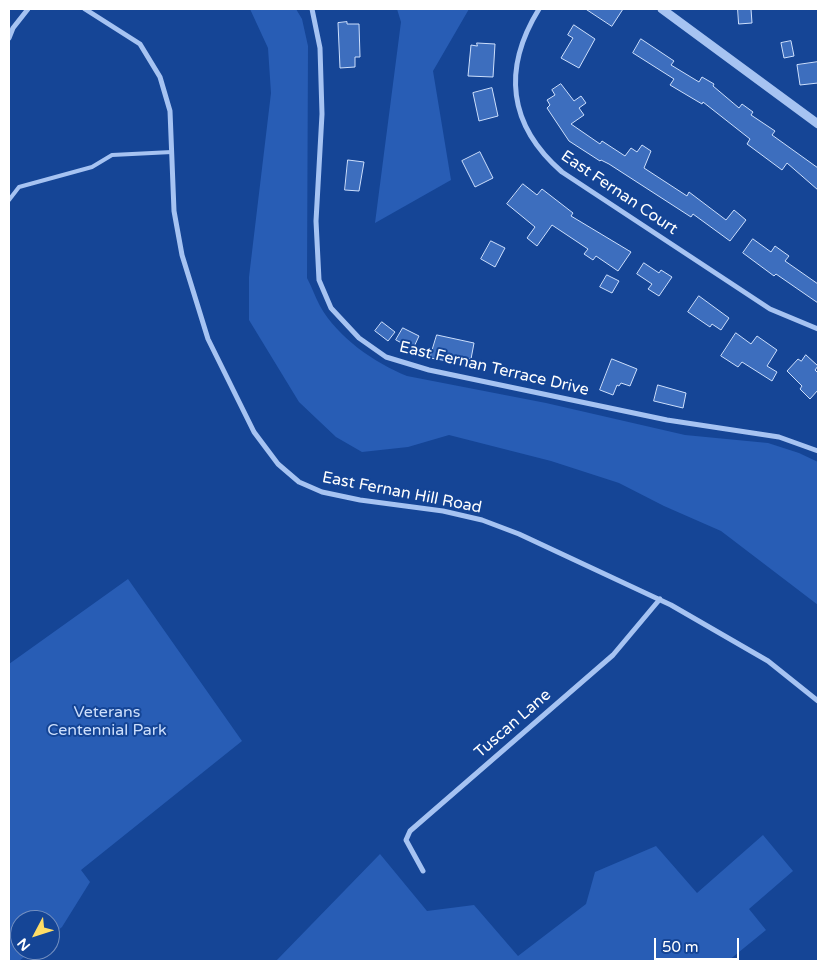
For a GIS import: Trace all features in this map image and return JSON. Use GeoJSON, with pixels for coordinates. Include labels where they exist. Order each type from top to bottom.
{"type":"FeatureCollection","features":[{"type":"Feature","properties":{"kind":"street"},"geometry":{"type":"LineString","coordinates":[[9,38],[13,28],[28,9]]}},
{"type":"Feature","properties":{"kind":"street","name":"East Fernan Hill Road"},"geometry":{"type":"LineString","coordinates":[[85,9],[140,44],[160,77],[170,111],[174,211],[182,255],[197,298],[208,339],[254,432],[266,450],[287,472],[308,487],[322,492],[360,500],[443,511],[482,520],[519,534],[660,599],[768,661],[818,701]]}},
{"type":"Feature","properties":{"kind":"street","name":"East Fernan Terrace Drive"},"geometry":{"type":"LineString","coordinates":[[312,9],[320,48],[322,114],[316,221],[319,280],[331,308],[359,338],[386,357],[429,370],[667,420],[779,437],[818,451]]}},
{"type":"Feature","properties":{"kind":"street","name":"East Fernan Court"},"geometry":{"type":"LineString","coordinates":[[539,9],[521,46],[515,81],[516,101],[524,125],[545,156],[562,172],[755,299],[784,316],[818,329]]}},
{"type":"Feature","properties":{"kind":"street"},"geometry":{"type":"LineString","coordinates":[[662,9],[818,124]]}},
{"type":"Feature","properties":{"kind":"street","name":"Tuscan Lane"},"geometry":{"type":"LineString","coordinates":[[424,871],[406,840],[410,831],[612,655],[660,599]]}},
{"type":"Feature","properties":{"kind":"lane"},"geometry":{"type":"LineString","coordinates":[[9,200],[19,187],[92,167],[112,155],[173,152]]}},
{"type":"Feature","properties":{"kind":"green space"},"geometry":{"type":"Polygon","coordinates":[[[250,9],[296,9],[302,19],[308,46],[307,278],[320,306],[337,329],[370,357],[407,376],[546,403],[685,435],[768,443],[799,453],[818,462],[818,605],[721,531],[664,506],[619,483],[551,461],[449,435],[408,447],[362,452],[336,437],[299,402],[249,320],[249,277],[271,93],[268,48],[250,9]]]}},
{"type":"Feature","properties":{"kind":"green space"},"geometry":{"type":"Polygon","coordinates":[[[397,9],[469,9],[433,71],[451,180],[375,223],[401,22],[397,9]]]}},
{"type":"Feature","properties":{"kind":"green space","name":"Veterans Centennial Park"},"geometry":{"type":"Polygon","coordinates":[[[128,579],[242,741],[81,870],[90,882],[60,929],[60,910],[10,910],[10,960],[20,960],[19,961],[9,961],[9,664],[128,579]]]}},
{"type":"Feature","properties":{"kind":"green space"},"geometry":{"type":"Polygon","coordinates":[[[763,835],[793,871],[749,909],[766,930],[728,961],[276,961],[380,854],[427,911],[474,905],[518,956],[586,904],[595,872],[656,846],[697,893],[763,835]]]}},
{"type":"Feature","properties":{"kind":"building"},"geometry":{"type":"Polygon","coordinates":[[[586,9],[623,9],[612,26],[586,9]]]}},
{"type":"Feature","properties":{"kind":"building"},"geometry":{"type":"Polygon","coordinates":[[[738,9],[751,9],[752,23],[739,24],[738,9]]]}},
{"type":"Feature","properties":{"kind":"building"},"geometry":{"type":"Polygon","coordinates":[[[347,22],[347,24],[359,24],[360,57],[355,57],[355,67],[340,68],[338,23],[347,22]]]}},
{"type":"Feature","properties":{"kind":"building"},"geometry":{"type":"Polygon","coordinates":[[[574,25],[595,39],[579,68],[561,58],[573,38],[568,35],[574,25]]]}},
{"type":"Feature","properties":{"kind":"building"},"geometry":{"type":"Polygon","coordinates":[[[641,39],[674,61],[671,65],[699,82],[702,77],[714,84],[713,86],[739,108],[742,104],[753,112],[751,115],[775,131],[772,135],[818,168],[818,190],[787,163],[782,170],[747,144],[750,139],[703,102],[702,104],[670,85],[674,79],[633,53],[641,39]]]}},
{"type":"Feature","properties":{"kind":"building"},"geometry":{"type":"Polygon","coordinates":[[[791,41],[794,56],[784,58],[781,43],[791,41]]]}},
{"type":"Feature","properties":{"kind":"building"},"geometry":{"type":"Polygon","coordinates":[[[477,43],[495,44],[493,77],[468,76],[471,45],[477,46],[477,43]]]}},
{"type":"Feature","properties":{"kind":"building"},"geometry":{"type":"Polygon","coordinates":[[[818,62],[818,83],[800,85],[797,65],[818,62]]]}},
{"type":"Feature","properties":{"kind":"building"},"geometry":{"type":"Polygon","coordinates":[[[561,84],[574,101],[581,96],[586,103],[579,108],[584,115],[571,124],[600,144],[602,141],[625,156],[631,148],[637,152],[642,145],[651,151],[644,168],[687,196],[689,192],[726,220],[734,210],[746,220],[730,241],[693,214],[691,217],[609,164],[600,161],[569,141],[547,108],[550,105],[547,100],[555,95],[552,90],[561,84]]]}},
{"type":"Feature","properties":{"kind":"building"},"geometry":{"type":"Polygon","coordinates":[[[492,88],[498,116],[479,121],[473,93],[492,88]]]}},
{"type":"Feature","properties":{"kind":"building"},"geometry":{"type":"Polygon","coordinates":[[[480,152],[493,178],[475,187],[462,161],[480,152]]]}},
{"type":"Feature","properties":{"kind":"building"},"geometry":{"type":"Polygon","coordinates":[[[348,160],[364,162],[359,191],[345,190],[348,160]]]}},
{"type":"Feature","properties":{"kind":"building"},"geometry":{"type":"Polygon","coordinates":[[[523,184],[537,195],[542,189],[573,213],[571,216],[631,252],[618,271],[596,256],[593,260],[584,254],[588,249],[552,225],[537,246],[527,238],[535,227],[507,204],[523,184]]]}},
{"type":"Feature","properties":{"kind":"building"},"geometry":{"type":"Polygon","coordinates":[[[753,239],[771,252],[775,246],[789,256],[785,261],[818,284],[818,303],[776,274],[774,276],[743,253],[753,239]]]}},
{"type":"Feature","properties":{"kind":"building"},"geometry":{"type":"Polygon","coordinates":[[[491,241],[505,248],[495,267],[481,259],[491,241]]]}},
{"type":"Feature","properties":{"kind":"building"},"geometry":{"type":"Polygon","coordinates":[[[644,263],[659,273],[661,270],[672,277],[659,296],[648,289],[652,284],[637,274],[644,263]]]}},
{"type":"Feature","properties":{"kind":"building"},"geometry":{"type":"Polygon","coordinates":[[[607,275],[619,281],[612,293],[600,287],[607,275]]]}},
{"type":"Feature","properties":{"kind":"building"},"geometry":{"type":"Polygon","coordinates":[[[699,296],[729,318],[721,330],[712,324],[710,327],[688,312],[699,296]]]}},
{"type":"Feature","properties":{"kind":"building"},"geometry":{"type":"Polygon","coordinates":[[[382,322],[395,332],[388,341],[375,331],[382,322]]]}},
{"type":"Feature","properties":{"kind":"building"},"geometry":{"type":"Polygon","coordinates":[[[403,328],[419,336],[413,349],[396,340],[403,328]]]}},
{"type":"Feature","properties":{"kind":"building"},"geometry":{"type":"Polygon","coordinates":[[[736,333],[751,344],[757,336],[777,350],[767,366],[777,372],[772,381],[742,362],[738,367],[721,356],[736,333]]]}},
{"type":"Feature","properties":{"kind":"building"},"geometry":{"type":"Polygon","coordinates":[[[437,335],[474,343],[471,359],[450,355],[448,361],[430,358],[437,335]]]}},
{"type":"Feature","properties":{"kind":"building"},"geometry":{"type":"Polygon","coordinates":[[[806,355],[818,366],[815,370],[818,373],[818,390],[810,399],[800,389],[802,386],[787,371],[798,359],[801,361],[806,355]]]}},
{"type":"Feature","properties":{"kind":"building"},"geometry":{"type":"Polygon","coordinates":[[[612,359],[637,369],[630,386],[621,383],[619,386],[617,385],[613,395],[600,390],[612,359]]]}},
{"type":"Feature","properties":{"kind":"building"},"geometry":{"type":"Polygon","coordinates":[[[658,385],[686,393],[683,408],[654,401],[658,385]]]}}]}
